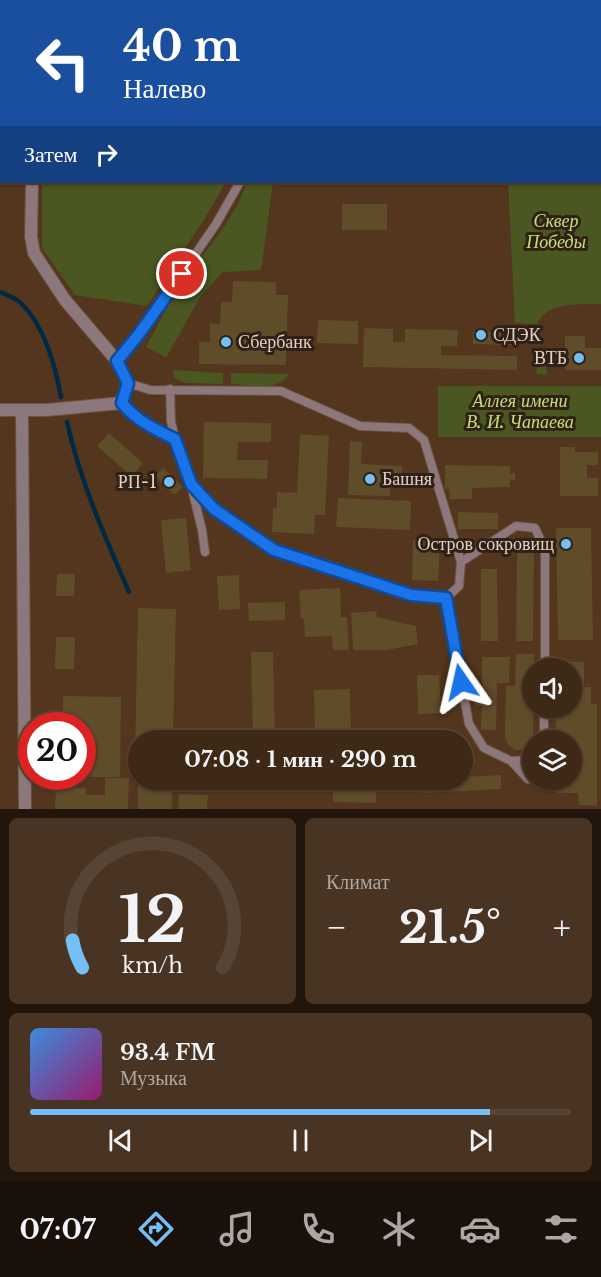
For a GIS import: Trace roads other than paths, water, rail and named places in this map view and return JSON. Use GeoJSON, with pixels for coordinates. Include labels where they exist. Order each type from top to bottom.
{"type":"FeatureCollection","features":[{"type":"Feature","properties":{"kind":"street"},"geometry":{"type":"LineString","coordinates":[[0,410],[22,411],[122,403],[128,383],[117,361],[65,300],[34,253],[31,237],[32,183]]}},
{"type":"Feature","properties":{"kind":"street"},"geometry":{"type":"LineString","coordinates":[[22,411],[25,809]]}},
{"type":"Feature","properties":{"kind":"lane"},"geometry":{"type":"LineString","coordinates":[[117,361],[139,334],[216,224],[239,183]]}},
{"type":"Feature","properties":{"kind":"lane"},"geometry":{"type":"LineString","coordinates":[[128,383],[150,390],[281,392],[360,426],[409,428],[424,440],[461,562],[459,586],[446,598],[411,595],[274,550],[214,509],[191,484]]}},
{"type":"Feature","properties":{"kind":"lane"},"geometry":{"type":"LineString","coordinates":[[170,389],[171,421],[191,484],[205,552]]}},
{"type":"Feature","properties":{"kind":"lane"},"geometry":{"type":"LineString","coordinates":[[122,403],[145,425],[175,439]]}},
{"type":"Feature","properties":{"kind":"lane"},"geometry":{"type":"LineString","coordinates":[[461,562],[516,526],[535,528],[545,550],[545,658]]}},
{"type":"Feature","properties":{"kind":"lane"},"geometry":{"type":"LineString","coordinates":[[446,598],[469,723],[484,748],[511,761],[522,773]]}},
{"type":"Feature","properties":{"kind":"lane"},"geometry":{"type":"LineString","coordinates":[[511,761],[522,760]]}},
{"type":"Feature","properties":{"kind":"waterway"},"geometry":{"type":"LineString","coordinates":[[0,292],[21,303],[37,323],[48,347],[61,397]]}},
{"type":"Feature","properties":{"kind":"waterway"},"geometry":{"type":"LineString","coordinates":[[67,422],[86,487],[129,592]]}},
{"type":"Feature","properties":{"kind":"place","name":"СДЭК"},"geometry":{"type":"Point","coordinates":[481,335]}},
{"type":"Feature","properties":{"kind":"place","name":"Сбербанк"},"geometry":{"type":"Point","coordinates":[226,342]}},
{"type":"Feature","properties":{"kind":"place","name":"ВТБ"},"geometry":{"type":"Point","coordinates":[579,358]}},
{"type":"Feature","properties":{"kind":"place","name":"Башня"},"geometry":{"type":"Point","coordinates":[370,479]}},
{"type":"Feature","properties":{"kind":"place","name":"РП-1"},"geometry":{"type":"Point","coordinates":[169,482]}},
{"type":"Feature","properties":{"kind":"place","name":"Остров сокровищ"},"geometry":{"type":"Point","coordinates":[566,544]}},
{"type":"Feature","properties":{"kind":"park label","name":"Сквер Победы"},"geometry":{"type":"Point","coordinates":[556,231]}},
{"type":"Feature","properties":{"kind":"park label","name":"Аллея имени В. И. Чапаева"},"geometry":{"type":"Point","coordinates":[520,411]}}]}
